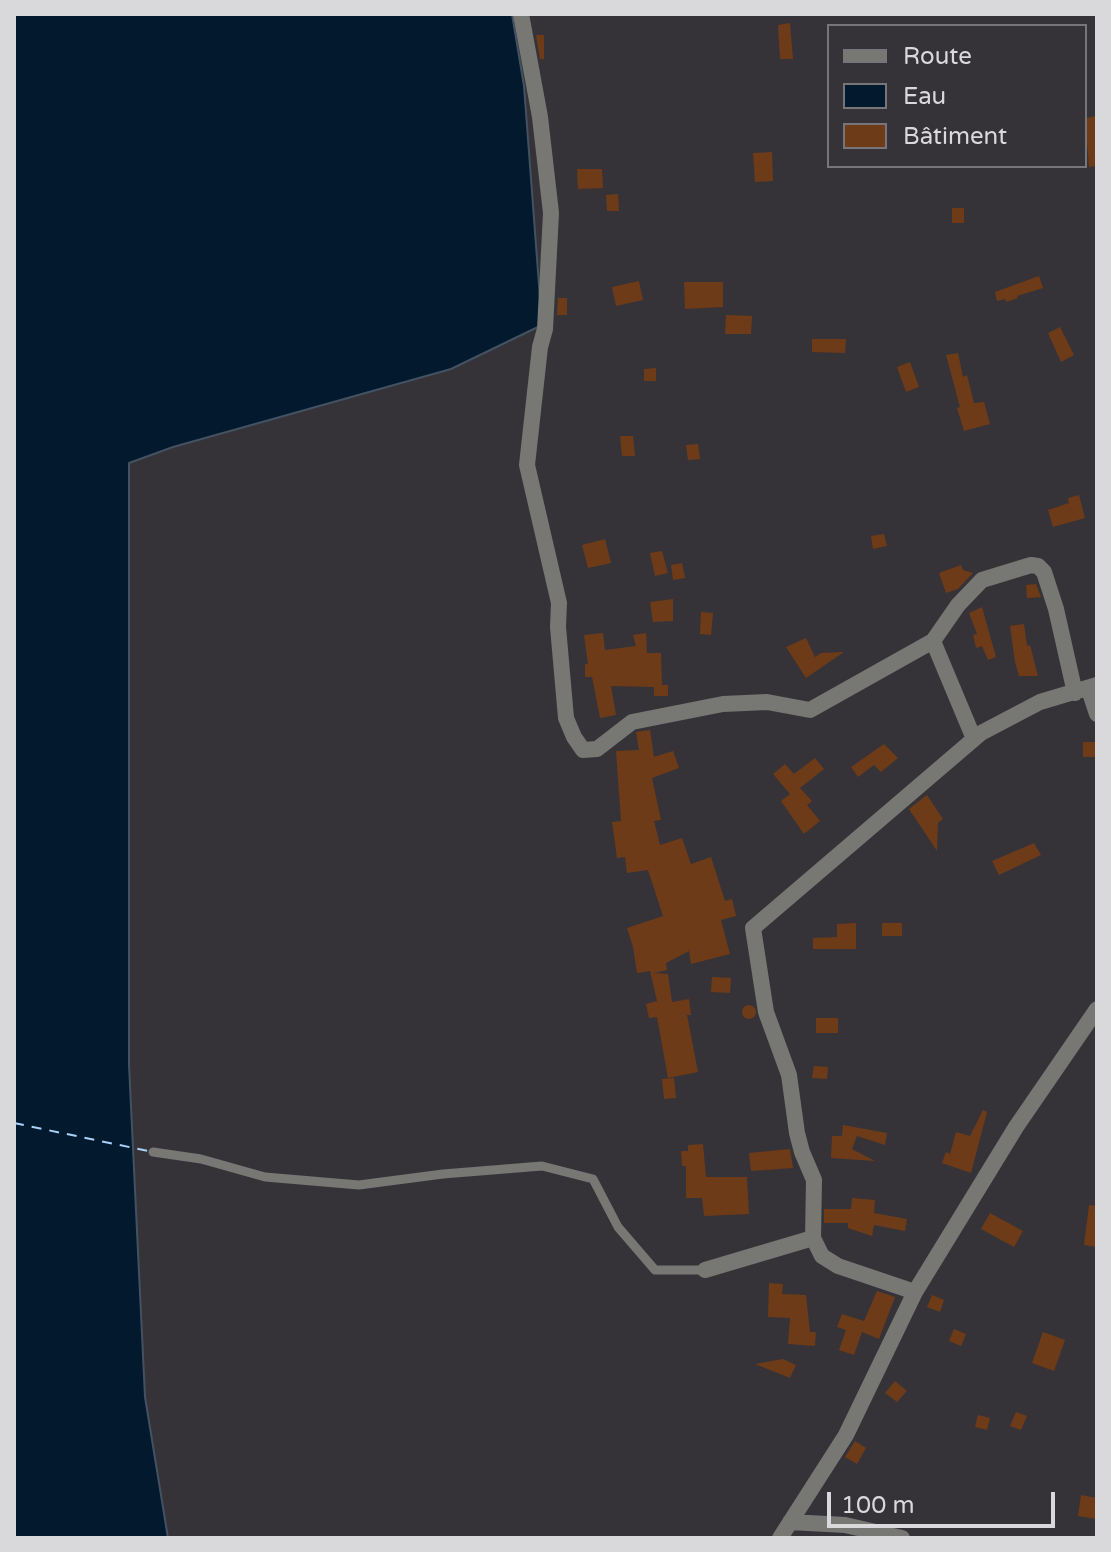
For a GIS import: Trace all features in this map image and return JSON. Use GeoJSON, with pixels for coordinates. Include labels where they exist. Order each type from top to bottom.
{"type":"FeatureCollection","features":[{"type":"Feature","properties":{"kind":"street"},"geometry":{"type":"LineString","coordinates":[[521,14],[540,117],[551,213],[545,329],[540,347],[527,465],[559,603],[558,627],[566,718],[583,750],[597,749],[632,722],[723,704],[767,702],[810,710],[933,641],[958,605],[982,580],[1031,565],[1038,566],[1044,572],[1097,714]]}},
{"type":"Feature","properties":{"kind":"street"},"geometry":{"type":"LineString","coordinates":[[933,641],[974,739]]}},
{"type":"Feature","properties":{"kind":"street"},"geometry":{"type":"LineString","coordinates":[[915,1292],[838,1266],[822,1256],[813,1238],[814,1180],[797,1133],[789,1075],[766,1012],[753,928],[974,739],[1040,702],[1087,689]]}},
{"type":"Feature","properties":{"kind":"street"},"geometry":{"type":"LineString","coordinates":[[780,1538],[846,1435],[915,1292],[1016,1127],[1097,1009]]}},
{"type":"Feature","properties":{"kind":"street"},"geometry":{"type":"LineString","coordinates":[[705,1270],[813,1238]]}},
{"type":"Feature","properties":{"kind":"street"},"geometry":{"type":"LineString","coordinates":[[790,1522],[845,1525],[902,1538]]}},
{"type":"Feature","properties":{"kind":"lane"},"geometry":{"type":"LineString","coordinates":[[153,1152],[201,1159],[265,1177],[359,1185],[542,1166],[593,1179],[618,1227],[655,1270],[705,1270]]}},
{"type":"Feature","properties":{"kind":"water"},"geometry":{"type":"Polygon","coordinates":[[[14,14],[512,14],[524,86],[542,325],[451,369],[173,447],[129,463],[129,1065],[145,1397],[168,1538],[14,1538],[14,14]]]}},
{"type":"Feature","properties":{"kind":"building"},"geometry":{"type":"Polygon","coordinates":[[[790,23],[793,59],[780,59],[778,25],[790,23]]]}},
{"type":"Feature","properties":{"kind":"building"},"geometry":{"type":"Polygon","coordinates":[[[536,35],[544,35],[544,59],[540,59],[536,35]]]}},
{"type":"Feature","properties":{"kind":"building"},"geometry":{"type":"Polygon","coordinates":[[[1097,116],[1097,166],[1089,167],[1087,142],[1087,118],[1097,116]]]}},
{"type":"Feature","properties":{"kind":"building"},"geometry":{"type":"Polygon","coordinates":[[[772,152],[773,181],[755,182],[753,153],[772,152]]]}},
{"type":"Feature","properties":{"kind":"building"},"geometry":{"type":"Polygon","coordinates":[[[577,169],[602,169],[603,188],[578,189],[577,169]]]}},
{"type":"Feature","properties":{"kind":"building"},"geometry":{"type":"Polygon","coordinates":[[[618,194],[619,211],[607,211],[606,195],[618,194]]]}},
{"type":"Feature","properties":{"kind":"building"},"geometry":{"type":"Polygon","coordinates":[[[952,208],[964,208],[964,223],[952,223],[952,208]]]}},
{"type":"Feature","properties":{"kind":"building"},"geometry":{"type":"Polygon","coordinates":[[[1039,276],[1043,288],[1006,302],[1005,299],[997,301],[995,292],[1039,276]]]}},
{"type":"Feature","properties":{"kind":"building"},"geometry":{"type":"Polygon","coordinates":[[[639,281],[643,300],[616,306],[612,287],[639,281]]]}},
{"type":"Feature","properties":{"kind":"building"},"geometry":{"type":"Polygon","coordinates":[[[684,282],[723,282],[723,307],[685,309],[684,282]]]}},
{"type":"Feature","properties":{"kind":"building"},"geometry":{"type":"Polygon","coordinates":[[[558,298],[567,298],[567,315],[557,315],[558,298]]]}},
{"type":"Feature","properties":{"kind":"building"},"geometry":{"type":"Polygon","coordinates":[[[726,315],[752,316],[751,334],[725,334],[726,315]]]}},
{"type":"Feature","properties":{"kind":"building"},"geometry":{"type":"Polygon","coordinates":[[[1060,327],[1074,355],[1061,362],[1048,333],[1060,327]]]}},
{"type":"Feature","properties":{"kind":"building"},"geometry":{"type":"Polygon","coordinates":[[[812,339],[846,339],[845,353],[812,352],[812,339]]]}},
{"type":"Feature","properties":{"kind":"building"},"geometry":{"type":"Polygon","coordinates":[[[958,353],[963,377],[967,375],[974,403],[984,402],[990,424],[964,431],[946,355],[958,353]]]}},
{"type":"Feature","properties":{"kind":"building"},"geometry":{"type":"Polygon","coordinates":[[[910,362],[919,387],[906,392],[897,367],[910,362]]]}},
{"type":"Feature","properties":{"kind":"building"},"geometry":{"type":"Polygon","coordinates":[[[656,368],[656,381],[644,381],[644,369],[656,368]]]}},
{"type":"Feature","properties":{"kind":"building"},"geometry":{"type":"Polygon","coordinates":[[[620,436],[633,436],[635,456],[622,456],[620,436]]]}},
{"type":"Feature","properties":{"kind":"building"},"geometry":{"type":"Polygon","coordinates":[[[698,444],[700,459],[688,460],[686,445],[698,444]]]}},
{"type":"Feature","properties":{"kind":"building"},"geometry":{"type":"Polygon","coordinates":[[[1079,495],[1085,518],[1053,527],[1048,510],[1069,503],[1068,498],[1079,495]]]}},
{"type":"Feature","properties":{"kind":"building"},"geometry":{"type":"Polygon","coordinates":[[[884,534],[887,546],[873,549],[871,536],[884,534]]]}},
{"type":"Feature","properties":{"kind":"building"},"geometry":{"type":"Polygon","coordinates":[[[605,539],[611,563],[588,568],[582,545],[605,539]]]}},
{"type":"Feature","properties":{"kind":"building"},"geometry":{"type":"Polygon","coordinates":[[[662,551],[668,573],[655,576],[650,553],[662,551]]]}},
{"type":"Feature","properties":{"kind":"building"},"geometry":{"type":"Polygon","coordinates":[[[682,563],[685,578],[673,580],[671,565],[682,563]]]}},
{"type":"Feature","properties":{"kind":"building"},"geometry":{"type":"Polygon","coordinates":[[[961,565],[963,570],[973,573],[958,589],[946,593],[939,573],[961,565]]]}},
{"type":"Feature","properties":{"kind":"building"},"geometry":{"type":"Polygon","coordinates":[[[1036,584],[1041,597],[1027,598],[1026,585],[1036,584]]]}},
{"type":"Feature","properties":{"kind":"building"},"geometry":{"type":"Polygon","coordinates":[[[673,599],[673,621],[653,622],[650,602],[673,599]]]}},
{"type":"Feature","properties":{"kind":"building"},"geometry":{"type":"Polygon","coordinates":[[[982,607],[996,657],[988,660],[982,646],[976,648],[973,635],[977,634],[969,613],[982,607]]]}},
{"type":"Feature","properties":{"kind":"building"},"geometry":{"type":"Polygon","coordinates":[[[701,612],[713,613],[711,635],[700,634],[701,612]]]}},
{"type":"Feature","properties":{"kind":"building"},"geometry":{"type":"Polygon","coordinates":[[[1024,624],[1027,646],[1030,645],[1038,676],[1019,676],[1015,662],[1010,626],[1024,624]]]}},
{"type":"Feature","properties":{"kind":"building"},"geometry":{"type":"Polygon","coordinates":[[[603,633],[605,650],[636,646],[633,635],[646,633],[647,653],[661,653],[662,685],[668,685],[668,696],[654,696],[654,687],[611,686],[616,715],[600,718],[592,677],[585,677],[585,664],[588,664],[584,635],[603,633]]]}},
{"type":"Feature","properties":{"kind":"building"},"geometry":{"type":"Polygon","coordinates":[[[806,638],[815,657],[821,653],[844,652],[806,678],[786,647],[806,638]]]}},
{"type":"Feature","properties":{"kind":"building"},"geometry":{"type":"Polygon","coordinates":[[[650,730],[654,757],[673,751],[679,768],[652,778],[661,820],[654,821],[660,845],[682,838],[691,864],[711,857],[725,901],[732,899],[736,916],[721,920],[730,954],[691,964],[689,951],[666,963],[667,970],[654,973],[668,974],[672,1002],[689,999],[691,1015],[687,1015],[698,1072],[668,1078],[657,1017],[649,1018],[646,1004],[657,1001],[650,971],[637,973],[627,928],[663,916],[648,870],[627,873],[625,857],[617,858],[612,822],[621,821],[616,751],[639,750],[636,732],[650,730]]]}},
{"type":"Feature","properties":{"kind":"building"},"geometry":{"type":"Polygon","coordinates":[[[1083,742],[1097,742],[1097,757],[1083,757],[1083,742]]]}},
{"type":"Feature","properties":{"kind":"building"},"geometry":{"type":"Polygon","coordinates":[[[884,744],[898,758],[881,772],[874,765],[858,777],[851,767],[884,744]]]}},
{"type":"Feature","properties":{"kind":"building"},"geometry":{"type":"Polygon","coordinates":[[[815,758],[824,769],[800,788],[812,801],[807,805],[820,821],[804,834],[781,801],[790,794],[773,774],[785,764],[794,774],[815,758]]]}},
{"type":"Feature","properties":{"kind":"building"},"geometry":{"type":"Polygon","coordinates":[[[927,795],[943,819],[938,823],[937,851],[909,809],[927,795]]]}},
{"type":"Feature","properties":{"kind":"building"},"geometry":{"type":"Polygon","coordinates":[[[1034,843],[1041,855],[999,875],[992,861],[1034,843]]]}},
{"type":"Feature","properties":{"kind":"building"},"geometry":{"type":"Polygon","coordinates":[[[856,923],[856,949],[813,949],[813,938],[837,937],[837,924],[856,923]]]}},
{"type":"Feature","properties":{"kind":"building"},"geometry":{"type":"Polygon","coordinates":[[[882,923],[902,923],[902,936],[882,936],[882,923]]]}},
{"type":"Feature","properties":{"kind":"building"},"geometry":{"type":"Polygon","coordinates":[[[712,977],[731,978],[730,993],[711,992],[712,977]]]}},
{"type":"Feature","properties":{"kind":"building"},"geometry":{"type":"Polygon","coordinates":[[[749,1005],[756,1012],[749,1019],[742,1012],[749,1005]]]}},
{"type":"Feature","properties":{"kind":"building"},"geometry":{"type":"Polygon","coordinates":[[[816,1018],[838,1018],[838,1033],[816,1033],[816,1018]]]}},
{"type":"Feature","properties":{"kind":"building"},"geometry":{"type":"Polygon","coordinates":[[[814,1066],[828,1067],[827,1079],[812,1078],[814,1066]]]}},
{"type":"Feature","properties":{"kind":"building"},"geometry":{"type":"Polygon","coordinates":[[[674,1078],[676,1098],[664,1099],[662,1079],[674,1078]]]}},
{"type":"Feature","properties":{"kind":"building"},"geometry":{"type":"Polygon","coordinates":[[[983,1110],[987,1112],[971,1173],[942,1163],[946,1152],[950,1154],[956,1132],[970,1136],[983,1110]]]}},
{"type":"Feature","properties":{"kind":"building"},"geometry":{"type":"Polygon","coordinates":[[[843,1125],[887,1133],[885,1145],[857,1136],[852,1149],[875,1161],[831,1158],[832,1136],[842,1136],[843,1125]]]}},
{"type":"Feature","properties":{"kind":"building"},"geometry":{"type":"Polygon","coordinates":[[[703,1144],[706,1177],[747,1177],[749,1214],[704,1216],[702,1198],[686,1198],[686,1166],[682,1166],[681,1151],[688,1151],[688,1145],[703,1144]]]}},
{"type":"Feature","properties":{"kind":"building"},"geometry":{"type":"Polygon","coordinates":[[[790,1149],[793,1168],[751,1171],[749,1153],[790,1149]]]}},
{"type":"Feature","properties":{"kind":"building"},"geometry":{"type":"Polygon","coordinates":[[[852,1198],[875,1200],[874,1213],[907,1219],[905,1231],[874,1225],[872,1236],[848,1228],[848,1223],[824,1223],[824,1209],[851,1209],[852,1198]]]}},
{"type":"Feature","properties":{"kind":"building"},"geometry":{"type":"Polygon","coordinates":[[[1089,1205],[1097,1206],[1096,1247],[1084,1245],[1089,1205]]]}},
{"type":"Feature","properties":{"kind":"building"},"geometry":{"type":"Polygon","coordinates":[[[990,1213],[1023,1231],[1014,1247],[981,1229],[990,1213]]]}},
{"type":"Feature","properties":{"kind":"building"},"geometry":{"type":"Polygon","coordinates":[[[769,1283],[783,1284],[782,1294],[806,1295],[810,1332],[816,1332],[815,1346],[788,1344],[790,1318],[768,1317],[769,1283]]]}},
{"type":"Feature","properties":{"kind":"building"},"geometry":{"type":"Polygon","coordinates":[[[877,1291],[895,1297],[879,1339],[862,1332],[854,1355],[839,1350],[846,1330],[837,1327],[842,1314],[864,1321],[877,1291]]]}},
{"type":"Feature","properties":{"kind":"building"},"geometry":{"type":"Polygon","coordinates":[[[932,1295],[944,1300],[940,1312],[927,1307],[932,1295]]]}},
{"type":"Feature","properties":{"kind":"building"},"geometry":{"type":"Polygon","coordinates":[[[954,1329],[966,1334],[961,1346],[949,1341],[954,1329]]]}},
{"type":"Feature","properties":{"kind":"building"},"geometry":{"type":"Polygon","coordinates":[[[1043,1332],[1065,1340],[1054,1371],[1032,1363],[1043,1332]]]}},
{"type":"Feature","properties":{"kind":"building"},"geometry":{"type":"Polygon","coordinates":[[[783,1359],[796,1365],[790,1378],[755,1364],[783,1359]]]}},
{"type":"Feature","properties":{"kind":"building"},"geometry":{"type":"Polygon","coordinates":[[[895,1381],[907,1391],[897,1402],[885,1393],[895,1381]]]}},
{"type":"Feature","properties":{"kind":"building"},"geometry":{"type":"Polygon","coordinates":[[[1016,1412],[1027,1416],[1021,1430],[1010,1426],[1016,1412]]]}},
{"type":"Feature","properties":{"kind":"building"},"geometry":{"type":"Polygon","coordinates":[[[978,1415],[990,1418],[987,1430],[975,1427],[978,1415]]]}},
{"type":"Feature","properties":{"kind":"building"},"geometry":{"type":"Polygon","coordinates":[[[855,1441],[866,1448],[857,1464],[845,1457],[855,1441]]]}},
{"type":"Feature","properties":{"kind":"building"},"geometry":{"type":"Polygon","coordinates":[[[1081,1495],[1097,1498],[1096,1519],[1078,1516],[1081,1495]]]}},
{"type":"Feature","properties":{"kind":"ferry route"},"geometry":{"type":"LineString","coordinates":[[14,1123],[148,1151]]}}]}
